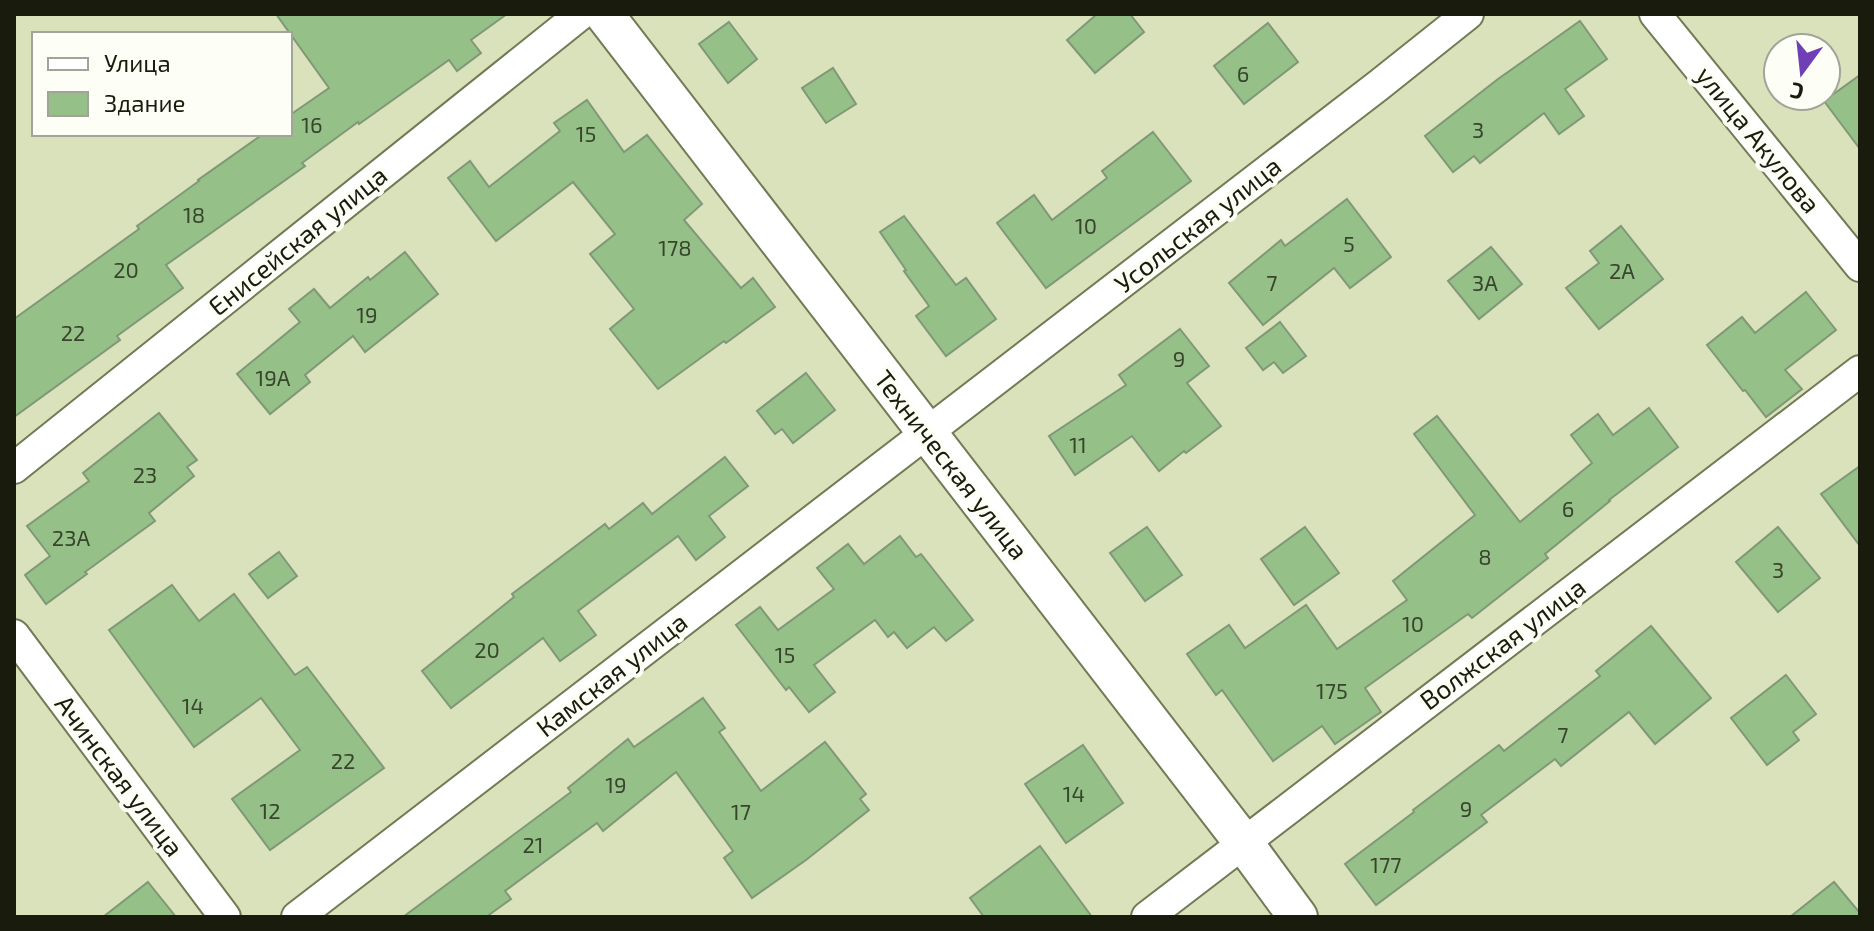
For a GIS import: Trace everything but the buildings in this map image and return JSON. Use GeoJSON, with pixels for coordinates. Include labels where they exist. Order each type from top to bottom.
{"type":"FeatureCollection","features":[{"type":"Feature","properties":{"kind":"street","name":"Енисейская улица"},"geometry":{"type":"LineString","coordinates":[[14,468],[581,14]]}},
{"type":"Feature","properties":{"kind":"street","name":"Техническая улица"},"geometry":{"type":"LineString","coordinates":[[604,14],[1298,917]]}},
{"type":"Feature","properties":{"kind":"street","name":"Усольская улица"},"geometry":{"type":"LineString","coordinates":[[926,434],[1468,14]]}},
{"type":"Feature","properties":{"kind":"street","name":"улица Акулова"},"geometry":{"type":"LineString","coordinates":[[1655,14],[1860,266]]}},
{"type":"Feature","properties":{"kind":"street","name":"Волжская улица"},"geometry":{"type":"LineString","coordinates":[[1147,917],[1860,371]]}},
{"type":"Feature","properties":{"kind":"street","name":"Камская улица"},"geometry":{"type":"LineString","coordinates":[[297,917],[926,434]]}},
{"type":"Feature","properties":{"kind":"street","name":"Ачинская улица"},"geometry":{"type":"LineString","coordinates":[[14,635],[225,917]]}}]}
